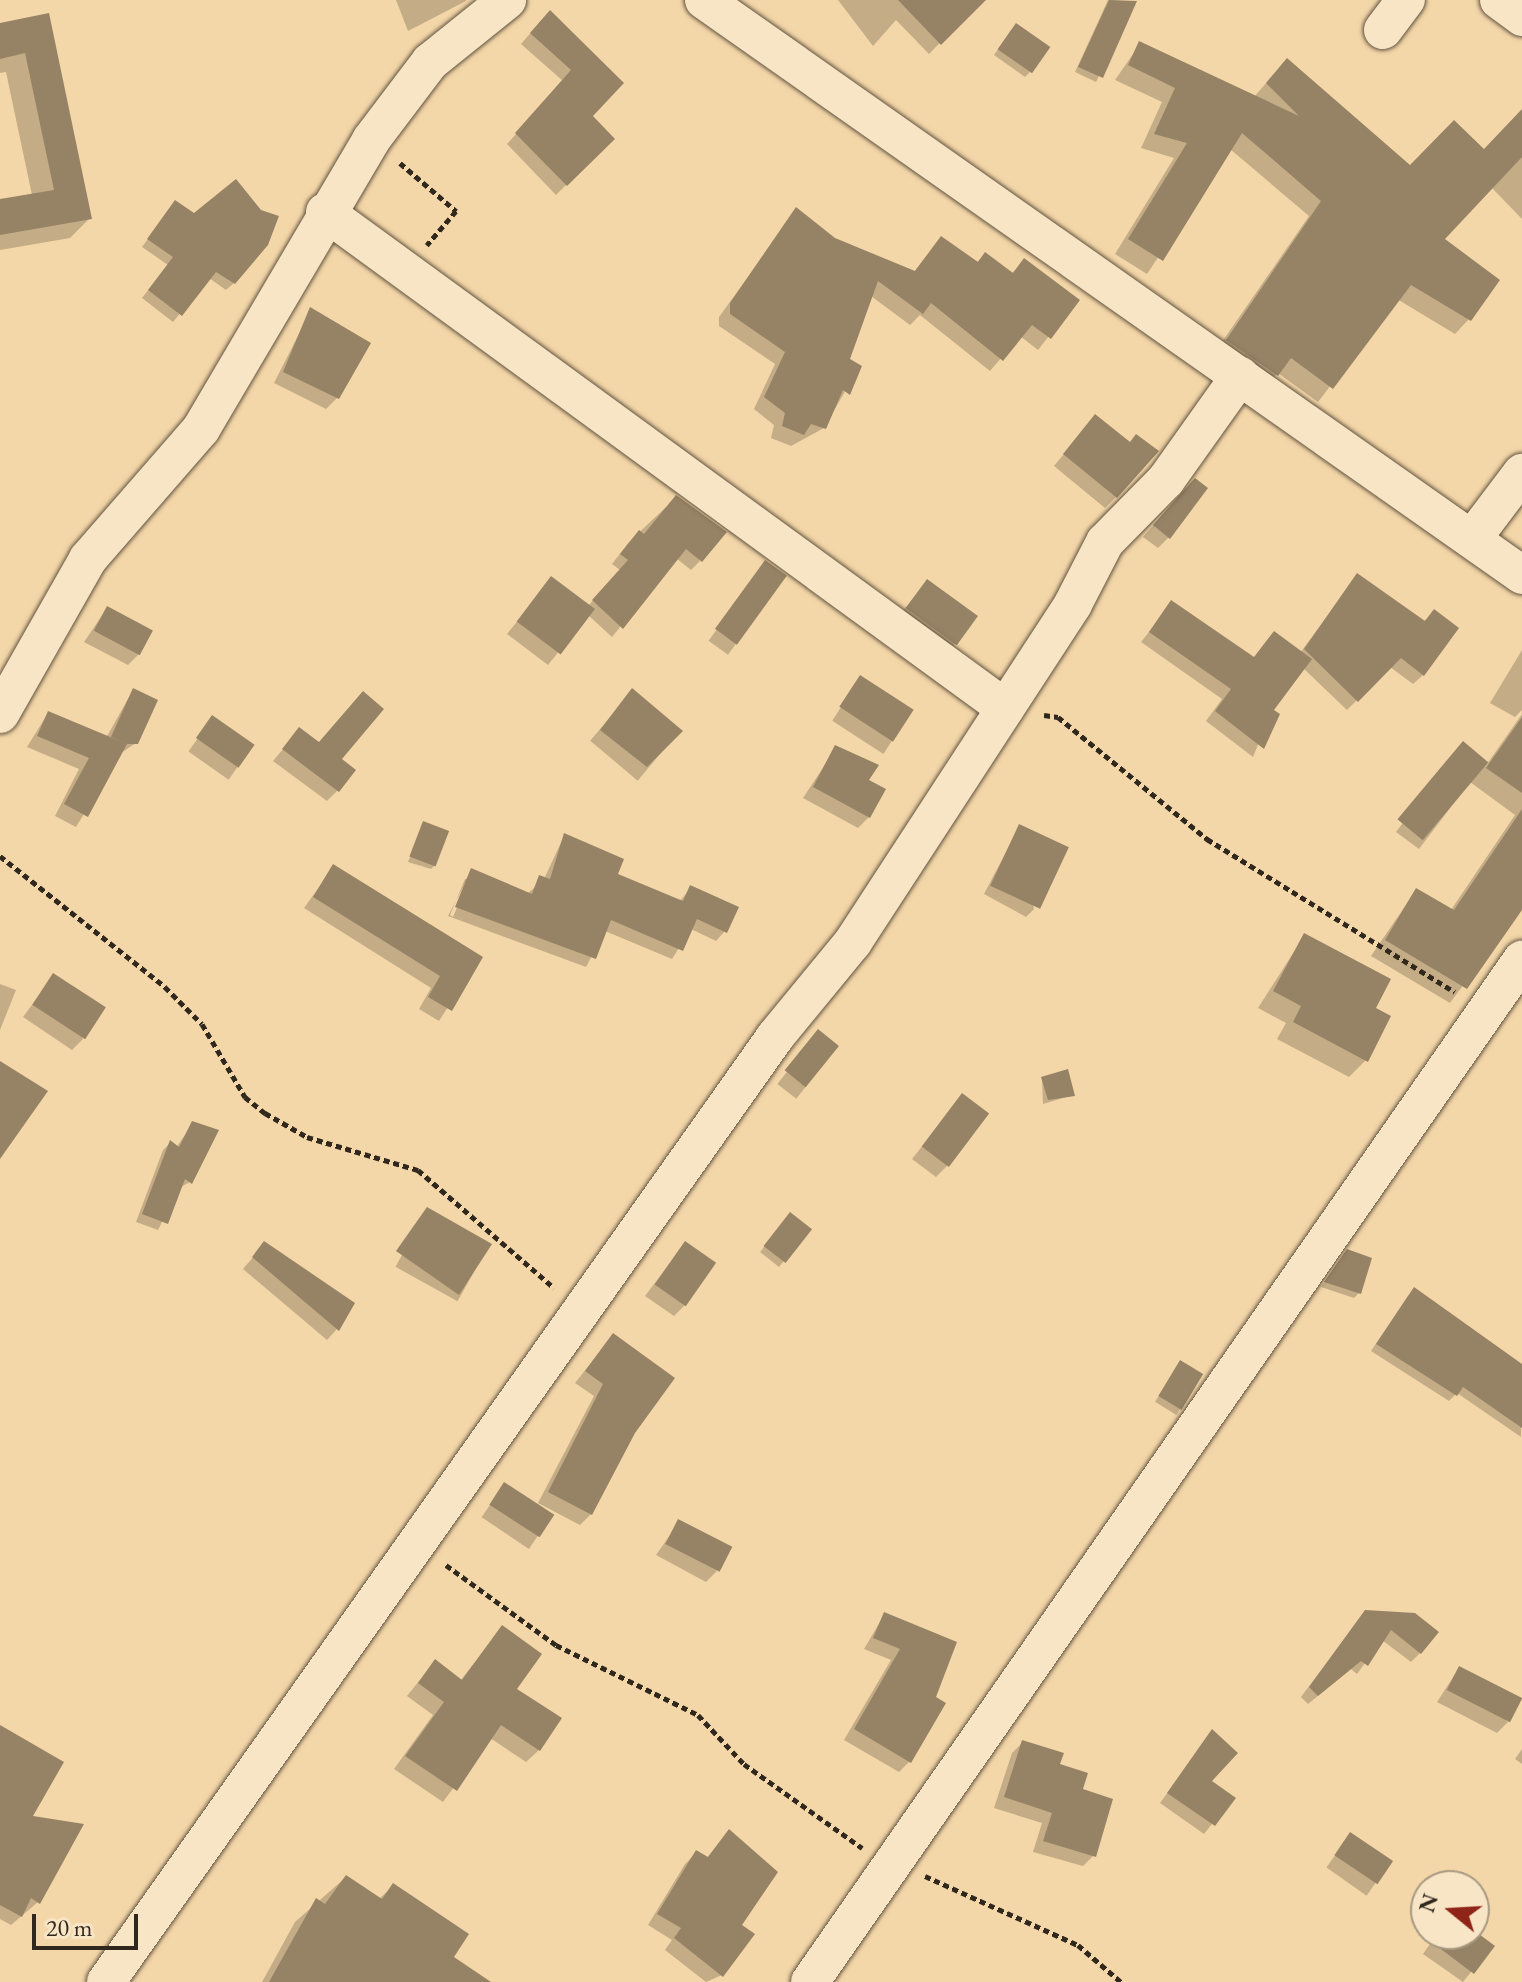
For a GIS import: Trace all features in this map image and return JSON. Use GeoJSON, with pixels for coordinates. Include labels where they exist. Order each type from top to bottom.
{"type":"FeatureCollection","features":[{"type":"Feature","properties":{"kind":"street"},"geometry":{"type":"LineString","coordinates":[[0,714],[88,559],[201,429],[325,212],[371,140],[430,62],[507,0]]}},
{"type":"Feature","properties":{"kind":"street"},"geometry":{"type":"LineString","coordinates":[[704,0],[1522,575]]}},
{"type":"Feature","properties":{"kind":"street"},"geometry":{"type":"LineString","coordinates":[[1383,30],[1406,0]]}},
{"type":"Feature","properties":{"kind":"street"},"geometry":{"type":"LineString","coordinates":[[1499,0],[1522,17]]}},
{"type":"Feature","properties":{"kind":"street"},"geometry":{"type":"LineString","coordinates":[[325,212],[1005,708]]}},
{"type":"Feature","properties":{"kind":"street"},"geometry":{"type":"LineString","coordinates":[[106,1982],[422,1545],[775,1037],[853,942],[1005,708],[1105,542],[1160,488],[1240,376]]}},
{"type":"Feature","properties":{"kind":"street"},"geometry":{"type":"LineString","coordinates":[[1472,539],[1522,473]]}},
{"type":"Feature","properties":{"kind":"street"},"geometry":{"type":"LineString","coordinates":[[810,1982],[892,1859],[1522,960]]}},
{"type":"Feature","properties":{"kind":"path"},"geometry":{"type":"LineString","coordinates":[[371,140],[456,211],[406,271]]}},
{"type":"Feature","properties":{"kind":"path"},"geometry":{"type":"LineString","coordinates":[[1005,708],[1058,717],[1207,839],[1486,1012]]}},
{"type":"Feature","properties":{"kind":"path"},"geometry":{"type":"LineString","coordinates":[[0,856],[174,996],[202,1024],[245,1097],[265,1113],[307,1137],[418,1170],[582,1314]]}},
{"type":"Feature","properties":{"kind":"path"},"geometry":{"type":"LineString","coordinates":[[422,1545],[556,1645],[698,1715],[744,1764],[868,1852],[892,1859],[1078,1945],[1121,1982]]}},
{"type":"Feature","properties":{"kind":"building"},"geometry":{"type":"Polygon","coordinates":[[[898,0],[986,0],[941,45],[898,0]]]}},
{"type":"Feature","properties":{"kind":"building"},"geometry":{"type":"Polygon","coordinates":[[[1109,0],[1137,1],[1103,78],[1078,67],[1109,0]]]}},
{"type":"Feature","properties":{"kind":"building"},"geometry":{"type":"Polygon","coordinates":[[[550,10],[624,83],[593,116],[615,139],[567,186],[515,133],[571,70],[530,33],[550,10]]]}},
{"type":"Feature","properties":{"kind":"building"},"geometry":{"type":"Polygon","coordinates":[[[49,13],[92,219],[0,235],[0,199],[54,190],[25,53],[0,59],[0,23],[49,13]]]}},
{"type":"Feature","properties":{"kind":"building"},"geometry":{"type":"Polygon","coordinates":[[[1016,23],[1050,47],[1032,73],[998,49],[1016,23]]]}},
{"type":"Feature","properties":{"kind":"building"},"geometry":{"type":"Polygon","coordinates":[[[1139,41],[1299,116],[1266,83],[1287,58],[1410,165],[1454,120],[1484,149],[1522,109],[1522,157],[1445,239],[1500,280],[1471,321],[1411,285],[1333,389],[1291,358],[1278,376],[1226,340],[1321,201],[1242,133],[1163,261],[1128,239],[1187,143],[1154,134],[1175,88],[1128,65],[1139,41]]]}},
{"type":"Feature","properties":{"kind":"building"},"geometry":{"type":"Polygon","coordinates":[[[236,179],[261,210],[279,216],[268,245],[235,284],[216,272],[182,316],[148,290],[173,257],[147,239],[175,200],[194,213],[236,179]]]}},
{"type":"Feature","properties":{"kind":"building"},"geometry":{"type":"Polygon","coordinates":[[[796,207],[835,238],[915,271],[941,236],[978,262],[985,252],[1013,273],[1024,258],[1080,300],[1051,339],[1032,325],[1003,361],[931,303],[923,314],[878,281],[850,359],[862,366],[850,395],[843,390],[826,429],[811,424],[804,435],[782,426],[785,413],[764,397],[785,352],[730,314],[730,303],[796,207]]]}},
{"type":"Feature","properties":{"kind":"building"},"geometry":{"type":"Polygon","coordinates":[[[310,307],[371,343],[339,399],[283,372],[310,307]]]}},
{"type":"Feature","properties":{"kind":"building"},"geometry":{"type":"Polygon","coordinates":[[[1095,414],[1130,442],[1136,434],[1159,451],[1117,498],[1063,454],[1095,414]]]}},
{"type":"Feature","properties":{"kind":"building"},"geometry":{"type":"Polygon","coordinates":[[[1195,478],[1208,488],[1170,539],[1153,525],[1195,478]]]}},
{"type":"Feature","properties":{"kind":"building"},"geometry":{"type":"Polygon","coordinates":[[[676,495],[727,532],[702,562],[686,549],[623,629],[592,600],[628,560],[620,554],[639,530],[644,534],[676,495]]]}},
{"type":"Feature","properties":{"kind":"building"},"geometry":{"type":"Polygon","coordinates":[[[765,560],[787,576],[737,645],[715,629],[765,560]]]}},
{"type":"Feature","properties":{"kind":"building"},"geometry":{"type":"Polygon","coordinates":[[[1357,573],[1425,621],[1434,609],[1459,628],[1424,676],[1401,658],[1358,702],[1304,649],[1357,573]]]}},
{"type":"Feature","properties":{"kind":"building"},"geometry":{"type":"Polygon","coordinates":[[[551,576],[595,609],[561,655],[517,622],[551,576]]]}},
{"type":"Feature","properties":{"kind":"building"},"geometry":{"type":"Polygon","coordinates":[[[927,579],[978,616],[957,645],[906,608],[927,579]]]}},
{"type":"Feature","properties":{"kind":"building"},"geometry":{"type":"Polygon","coordinates":[[[1171,600],[1254,657],[1274,631],[1312,659],[1274,710],[1280,714],[1264,749],[1215,711],[1231,689],[1149,632],[1171,600]]]}},
{"type":"Feature","properties":{"kind":"building"},"geometry":{"type":"Polygon","coordinates":[[[107,606],[153,630],[140,655],[94,631],[107,606]]]}},
{"type":"Feature","properties":{"kind":"building"},"geometry":{"type":"Polygon","coordinates":[[[860,675],[914,710],[893,742],[839,707],[860,675]]]}},
{"type":"Feature","properties":{"kind":"building"},"geometry":{"type":"Polygon","coordinates":[[[133,688],[158,700],[138,744],[126,744],[111,737],[133,688]]]}},
{"type":"Feature","properties":{"kind":"building"},"geometry":{"type":"Polygon","coordinates":[[[632,688],[683,731],[647,767],[600,730],[632,688]]]}},
{"type":"Feature","properties":{"kind":"building"},"geometry":{"type":"Polygon","coordinates":[[[363,691],[384,709],[342,759],[356,770],[339,792],[282,749],[299,727],[319,742],[363,691]]]}},
{"type":"Feature","properties":{"kind":"building"},"geometry":{"type":"Polygon","coordinates":[[[48,711],[127,744],[88,817],[64,804],[89,758],[37,736],[48,711]]]}},
{"type":"Feature","properties":{"kind":"building"},"geometry":{"type":"Polygon","coordinates":[[[212,715],[255,745],[239,768],[196,738],[212,715]]]}},
{"type":"Feature","properties":{"kind":"building"},"geometry":{"type":"Polygon","coordinates":[[[1522,717],[1522,793],[1486,768],[1522,717]]]}},
{"type":"Feature","properties":{"kind":"building"},"geometry":{"type":"Polygon","coordinates":[[[1463,741],[1488,762],[1423,840],[1397,819],[1463,741]]]}},
{"type":"Feature","properties":{"kind":"building"},"geometry":{"type":"Polygon","coordinates":[[[835,745],[879,765],[869,780],[886,789],[870,818],[813,787],[835,745]]]}},
{"type":"Feature","properties":{"kind":"building"},"geometry":{"type":"Polygon","coordinates":[[[1522,809],[1522,910],[1467,989],[1385,940],[1416,888],[1454,910],[1522,809]]]}},
{"type":"Feature","properties":{"kind":"building"},"geometry":{"type":"Polygon","coordinates":[[[423,821],[449,831],[436,867],[409,856],[423,821]]]}},
{"type":"Feature","properties":{"kind":"building"},"geometry":{"type":"Polygon","coordinates":[[[1019,824],[1069,847],[1040,909],[990,886],[1019,824]]]}},
{"type":"Feature","properties":{"kind":"building"},"geometry":{"type":"Polygon","coordinates":[[[564,833],[624,859],[618,874],[683,901],[690,885],[739,907],[727,933],[697,919],[683,951],[611,920],[596,959],[455,907],[471,868],[532,894],[539,875],[550,879],[564,833]]]}},
{"type":"Feature","properties":{"kind":"building"},"geometry":{"type":"Polygon","coordinates":[[[333,864],[483,957],[452,1011],[428,997],[440,976],[313,897],[333,864]]]}},
{"type":"Feature","properties":{"kind":"building"},"geometry":{"type":"Polygon","coordinates":[[[1304,933],[1391,979],[1376,1008],[1391,1016],[1368,1062],[1293,1022],[1301,1006],[1273,991],[1304,933]]]}},
{"type":"Feature","properties":{"kind":"building"},"geometry":{"type":"Polygon","coordinates":[[[53,973],[106,1007],[85,1039],[32,1005],[53,973]]]}},
{"type":"Feature","properties":{"kind":"building"},"geometry":{"type":"Polygon","coordinates":[[[818,1029],[839,1046],[806,1087],[785,1070],[818,1029]]]}},
{"type":"Feature","properties":{"kind":"building"},"geometry":{"type":"Polygon","coordinates":[[[0,1061],[48,1091],[0,1159],[0,1061]]]}},
{"type":"Feature","properties":{"kind":"building"},"geometry":{"type":"Polygon","coordinates":[[[1068,1069],[1075,1096],[1048,1100],[1041,1077],[1068,1069]]]}},
{"type":"Feature","properties":{"kind":"building"},"geometry":{"type":"Polygon","coordinates":[[[962,1093],[989,1113],[949,1167],[922,1147],[962,1093]]]}},
{"type":"Feature","properties":{"kind":"building"},"geometry":{"type":"Polygon","coordinates":[[[192,1121],[219,1130],[192,1184],[185,1179],[168,1224],[142,1214],[170,1140],[179,1147],[192,1121]]]}},
{"type":"Feature","properties":{"kind":"building"},"geometry":{"type":"Polygon","coordinates":[[[427,1207],[492,1244],[459,1295],[396,1251],[427,1207]]]}},
{"type":"Feature","properties":{"kind":"building"},"geometry":{"type":"Polygon","coordinates":[[[790,1212],[812,1229],[786,1263],[764,1246],[790,1212]]]}},
{"type":"Feature","properties":{"kind":"building"},"geometry":{"type":"Polygon","coordinates":[[[264,1241],[355,1303],[339,1331],[252,1257],[264,1241]]]}},
{"type":"Feature","properties":{"kind":"building"},"geometry":{"type":"Polygon","coordinates":[[[685,1241],[716,1263],[686,1306],[655,1284],[685,1241]]]}},
{"type":"Feature","properties":{"kind":"building"},"geometry":{"type":"Polygon","coordinates":[[[1347,1249],[1372,1258],[1361,1294],[1324,1282],[1347,1249]]]}},
{"type":"Feature","properties":{"kind":"building"},"geometry":{"type":"Polygon","coordinates":[[[1414,1287],[1522,1364],[1522,1428],[1463,1387],[1457,1396],[1376,1344],[1414,1287]]]}},
{"type":"Feature","properties":{"kind":"building"},"geometry":{"type":"Polygon","coordinates":[[[613,1333],[675,1378],[635,1433],[592,1515],[548,1492],[603,1384],[585,1371],[613,1333]]]}},
{"type":"Feature","properties":{"kind":"building"},"geometry":{"type":"Polygon","coordinates":[[[1180,1360],[1203,1374],[1182,1410],[1158,1396],[1180,1360]]]}},
{"type":"Feature","properties":{"kind":"building"},"geometry":{"type":"Polygon","coordinates":[[[504,1482],[554,1515],[540,1537],[489,1505],[504,1482]]]}},
{"type":"Feature","properties":{"kind":"building"},"geometry":{"type":"Polygon","coordinates":[[[678,1519],[732,1547],[720,1572],[665,1544],[678,1519]]]}},
{"type":"Feature","properties":{"kind":"building"},"geometry":{"type":"Polygon","coordinates":[[[1365,1610],[1415,1613],[1439,1632],[1421,1654],[1391,1630],[1368,1666],[1361,1661],[1318,1696],[1309,1687],[1365,1610]]]}},
{"type":"Feature","properties":{"kind":"building"},"geometry":{"type":"Polygon","coordinates":[[[884,1612],[957,1642],[936,1697],[946,1703],[911,1763],[854,1729],[900,1649],[873,1638],[884,1612]]]}},
{"type":"Feature","properties":{"kind":"building"},"geometry":{"type":"Polygon","coordinates":[[[502,1625],[542,1654],[517,1689],[562,1718],[540,1751],[501,1725],[457,1791],[405,1756],[444,1702],[418,1683],[435,1659],[462,1680],[502,1625]]]}},
{"type":"Feature","properties":{"kind":"building"},"geometry":{"type":"Polygon","coordinates":[[[1459,1666],[1522,1698],[1510,1722],[1447,1690],[1459,1666]]]}},
{"type":"Feature","properties":{"kind":"building"},"geometry":{"type":"Polygon","coordinates":[[[0,1725],[64,1762],[33,1816],[84,1824],[40,1904],[31,1898],[22,1917],[0,1905],[0,1725]]]}},
{"type":"Feature","properties":{"kind":"building"},"geometry":{"type":"Polygon","coordinates":[[[1212,1729],[1238,1753],[1212,1781],[1236,1798],[1215,1826],[1167,1793],[1212,1729]]]}},
{"type":"Feature","properties":{"kind":"building"},"geometry":{"type":"Polygon","coordinates":[[[1022,1740],[1064,1753],[1060,1764],[1088,1773],[1083,1789],[1113,1799],[1096,1857],[1043,1841],[1052,1813],[1004,1797],[1022,1740]]]}},
{"type":"Feature","properties":{"kind":"building"},"geometry":{"type":"Polygon","coordinates":[[[729,1829],[778,1872],[742,1925],[755,1934],[723,1977],[674,1938],[681,1928],[657,1914],[696,1850],[708,1857],[729,1829]]]}},
{"type":"Feature","properties":{"kind":"building"},"geometry":{"type":"Polygon","coordinates":[[[1350,1832],[1393,1861],[1377,1884],[1334,1855],[1350,1832]]]}},
{"type":"Feature","properties":{"kind":"building"},"geometry":{"type":"Polygon","coordinates":[[[346,1875],[382,1899],[393,1883],[469,1934],[454,1957],[491,1982],[269,1982],[316,1898],[325,1904],[346,1875]]]}},
{"type":"Feature","properties":{"kind":"building"},"geometry":{"type":"Polygon","coordinates":[[[1490,1942],[1495,1946],[1474,1974],[1442,1950],[1490,1950],[1490,1942]]]}}]}
